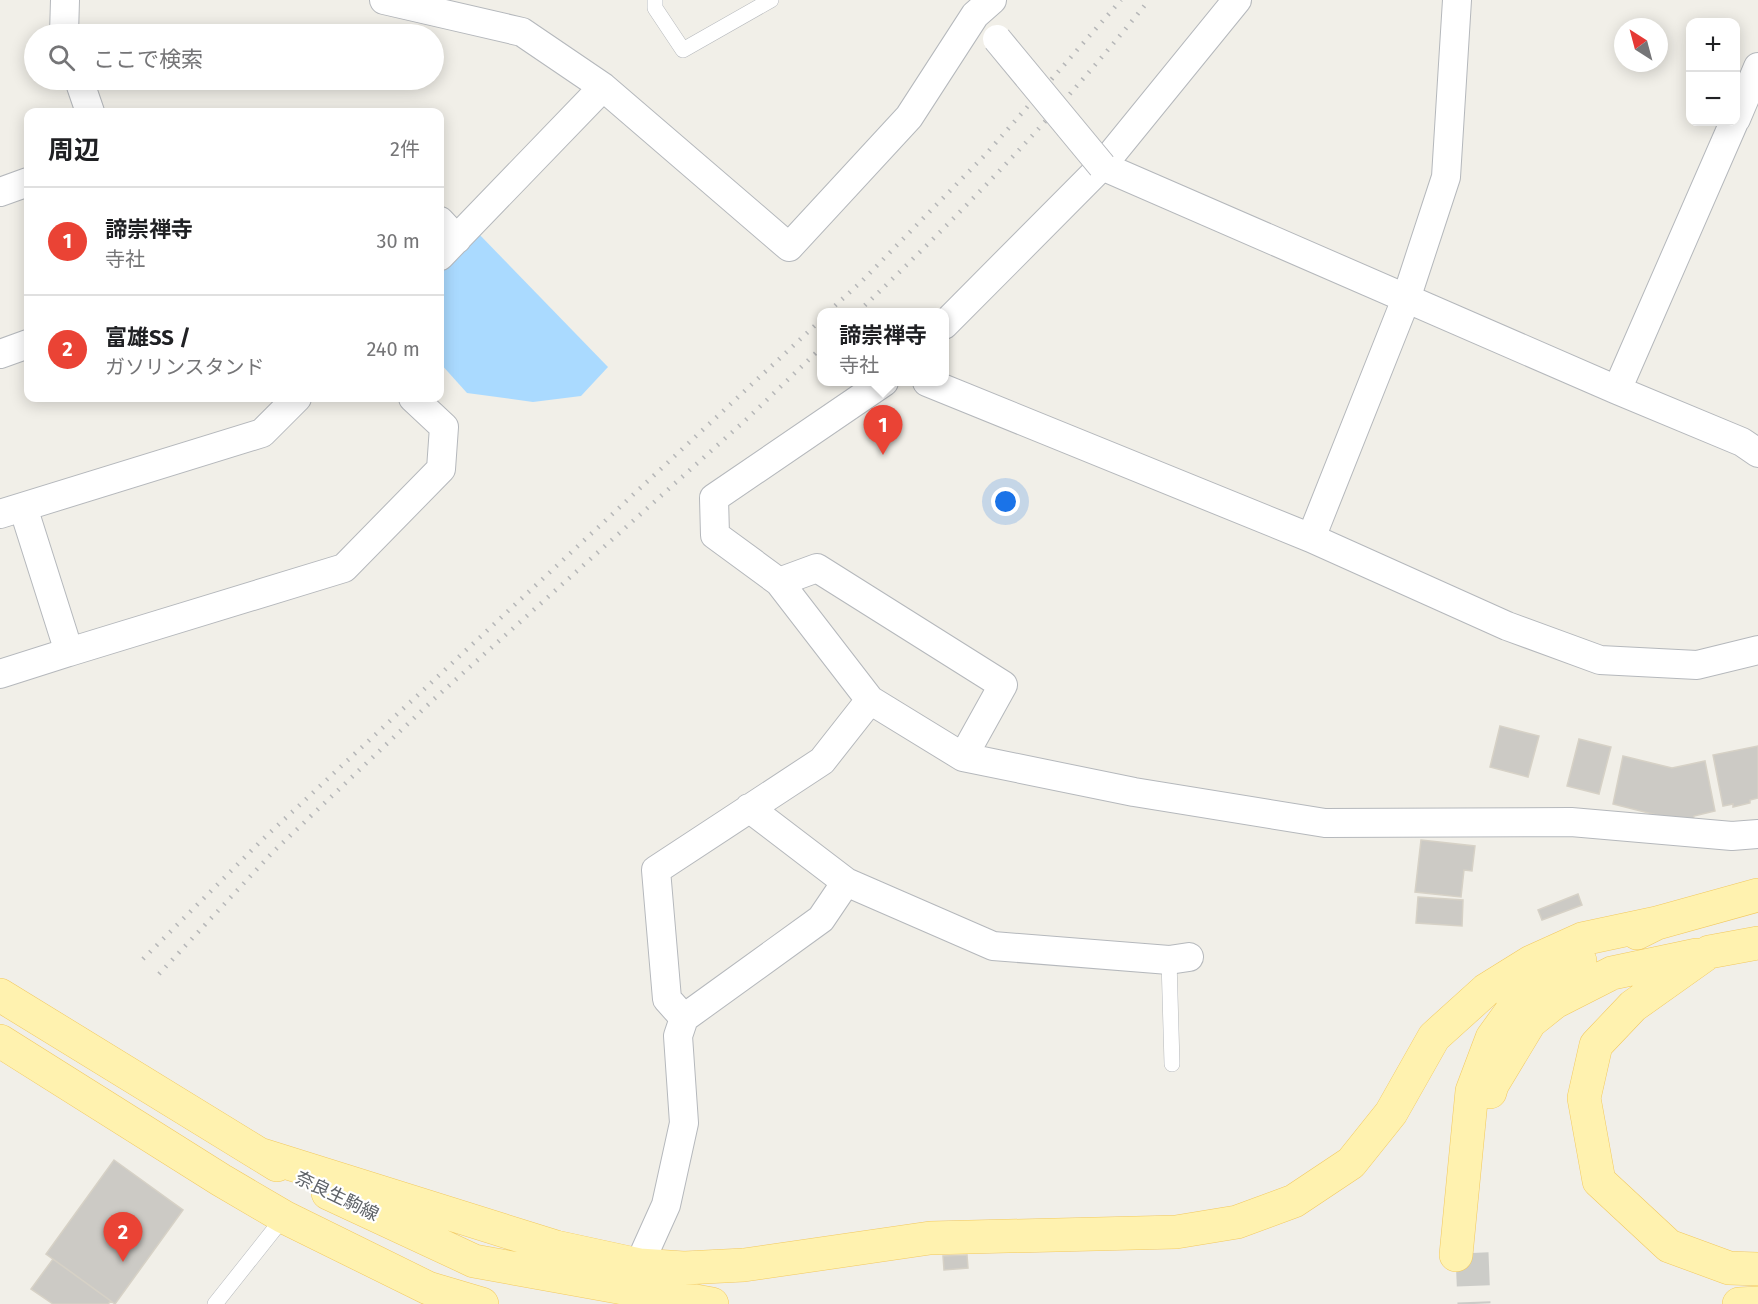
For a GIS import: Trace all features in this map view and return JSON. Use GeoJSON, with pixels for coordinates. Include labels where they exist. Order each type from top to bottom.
{"type":"FeatureCollection","features":[{"type":"Feature","properties":{"kind":"main road"},"geometry":{"type":"LineString","coordinates":[[259,1154],[556,1247],[639,1265],[684,1268],[744,1264],[930,1238],[1176,1232],[1237,1222],[1294,1201],[1351,1163],[1391,1113],[1434,1037],[1486,990],[1531,962],[1582,939],[1657,923],[1758,895]]}},
{"type":"Feature","properties":{"kind":"main road"},"geometry":{"type":"LineString","coordinates":[[1657,923],[1548,977],[1515,1006],[1492,1038],[1473,1091],[1464,1254],[1479,1131],[1492,1086],[1530,1022],[1555,1002],[1612,973],[1758,943]]}},
{"type":"Feature","properties":{"kind":"main road"},"geometry":{"type":"LineString","coordinates":[[1758,949],[1709,952],[1633,1006],[1596,1045],[1584,1098],[1599,1181],[1669,1246],[1729,1268],[1758,1269]]}},
{"type":"Feature","properties":{"kind":"main road","name":"奈良生駒線"},"geometry":{"type":"LineString","coordinates":[[5,998],[309,1185],[474,1262],[712,1304]]}},
{"type":"Feature","properties":{"kind":"main road"},"geometry":{"type":"LineString","coordinates":[[0,1041],[221,1180],[284,1216],[428,1288],[482,1304]]}},
{"type":"Feature","properties":{"kind":"main road"},"geometry":{"type":"LineString","coordinates":[[1739,1304],[1758,1303]]}},
{"type":"Feature","properties":{"kind":"street"},"geometry":{"type":"LineString","coordinates":[[64,24],[65,0]]}},
{"type":"Feature","properties":{"kind":"street"},"geometry":{"type":"LineString","coordinates":[[384,0],[522,32],[603,87],[789,247],[909,117],[976,5],[996,39],[1102,166],[1742,442],[1758,453]]}},
{"type":"Feature","properties":{"kind":"street"},"geometry":{"type":"LineString","coordinates":[[949,322],[1102,166],[1237,0]]}},
{"type":"Feature","properties":{"kind":"street"},"geometry":{"type":"LineString","coordinates":[[1311,538],[1406,299],[1446,177],[1457,0]]}},
{"type":"Feature","properties":{"kind":"street"},"geometry":{"type":"LineString","coordinates":[[1740,108],[1758,67]]}},
{"type":"Feature","properties":{"kind":"street"},"geometry":{"type":"LineString","coordinates":[[445,239],[603,87]]}},
{"type":"Feature","properties":{"kind":"street"},"geometry":{"type":"LineString","coordinates":[[82,90],[89,108]]}},
{"type":"Feature","properties":{"kind":"street"},"geometry":{"type":"LineString","coordinates":[[1617,390],[1732,126]]}},
{"type":"Feature","properties":{"kind":"street"},"geometry":{"type":"LineString","coordinates":[[0,192],[24,183]]}},
{"type":"Feature","properties":{"kind":"street"},"geometry":{"type":"LineString","coordinates":[[0,354],[24,345]]}},
{"type":"Feature","properties":{"kind":"street"},"geometry":{"type":"LineString","coordinates":[[877,386],[714,498],[715,535],[779,582],[870,700],[963,757],[1134,792],[1325,823],[1571,822],[1732,836],[1758,834]]}},
{"type":"Feature","properties":{"kind":"street"},"geometry":{"type":"LineString","coordinates":[[939,386],[1311,538],[1507,626],[1600,660],[1697,665],[1758,650]]}},
{"type":"Feature","properties":{"kind":"street"},"geometry":{"type":"LineString","coordinates":[[69,652],[12,510],[262,433],[293,402]]}},
{"type":"Feature","properties":{"kind":"street"},"geometry":{"type":"LineString","coordinates":[[0,674],[344,568],[441,469],[444,427],[417,402]]}},
{"type":"Feature","properties":{"kind":"street"},"geometry":{"type":"LineString","coordinates":[[779,582],[816,568],[1003,685],[963,757]]}},
{"type":"Feature","properties":{"kind":"street"},"geometry":{"type":"LineString","coordinates":[[684,1018],[667,999],[656,870],[822,761],[870,700]]}},
{"type":"Feature","properties":{"kind":"street"},"geometry":{"type":"LineString","coordinates":[[749,808],[846,882],[993,946],[1179,958]]}},
{"type":"Feature","properties":{"kind":"street"},"geometry":{"type":"LineString","coordinates":[[639,1265],[666,1205],[684,1124],[678,1036],[684,1018],[821,919],[846,882]]}},
{"type":"Feature","properties":{"kind":"lane"},"geometry":{"type":"LineString","coordinates":[[655,0],[655,8],[683,50],[771,0]]}},
{"type":"Feature","properties":{"kind":"lane"},"geometry":{"type":"LineString","coordinates":[[1172,1064],[1179,958]]}},
{"type":"Feature","properties":{"kind":"lane"},"geometry":{"type":"LineString","coordinates":[[215,1304],[284,1216]]}},
{"type":"Feature","properties":{"kind":"water"},"geometry":{"type":"Polygon","coordinates":[[[476,231],[608,367],[581,396],[533,402],[467,393],[444,367],[444,263],[476,231]]]}},
{"type":"Feature","properties":{"kind":"building"},"geometry":{"type":"Polygon","coordinates":[[[1500,726],[1539,736],[1528,777],[1490,767],[1500,726]]]}},
{"type":"Feature","properties":{"kind":"building"},"geometry":{"type":"Polygon","coordinates":[[[1579,739],[1611,747],[1599,794],[1567,786],[1579,739]]]}},
{"type":"Feature","properties":{"kind":"building"},"geometry":{"type":"Polygon","coordinates":[[[1758,746],[1758,798],[1750,800],[1750,803],[1733,807],[1733,804],[1723,806],[1713,755],[1758,746]]]}},
{"type":"Feature","properties":{"kind":"building"},"geometry":{"type":"Polygon","coordinates":[[[1623,756],[1672,768],[1705,761],[1715,811],[1694,816],[1692,824],[1613,804],[1623,756]]]}},
{"type":"Feature","properties":{"kind":"building"},"geometry":{"type":"Polygon","coordinates":[[[1421,840],[1475,846],[1472,871],[1464,870],[1461,897],[1415,892],[1421,840]]]}},
{"type":"Feature","properties":{"kind":"building"},"geometry":{"type":"Polygon","coordinates":[[[1578,894],[1582,905],[1542,920],[1538,910],[1578,894]]]}},
{"type":"Feature","properties":{"kind":"building"},"geometry":{"type":"Polygon","coordinates":[[[1418,897],[1463,900],[1462,926],[1416,923],[1418,897]]]}},
{"type":"Feature","properties":{"kind":"building"},"geometry":{"type":"Polygon","coordinates":[[[114,1160],[183,1210],[115,1304],[46,1254],[114,1160]]]}},
{"type":"Feature","properties":{"kind":"building"},"geometry":{"type":"Polygon","coordinates":[[[967,1255],[968,1268],[944,1270],[943,1256],[967,1255]]]}},
{"type":"Feature","properties":{"kind":"building"},"geometry":{"type":"Polygon","coordinates":[[[53,1259],[111,1301],[108,1304],[53,1304],[31,1289],[53,1259]]]}},
{"type":"Feature","properties":{"kind":"tunnel"},"geometry":{"type":"LineString","coordinates":[[1472,1253],[1474,1304]]}},
{"type":"Feature","properties":{"kind":"railway"},"geometry":{"type":"LineString","coordinates":[[832,308],[861,282],[986,154],[1121,0]]}},
{"type":"Feature","properties":{"kind":"railway"},"geometry":{"type":"LineString","coordinates":[[862,308],[1009,161],[1081,82],[1149,0]]}},
{"type":"Feature","properties":{"kind":"railway"},"geometry":{"type":"LineString","coordinates":[[143,959],[262,840],[817,324]]}},
{"type":"Feature","properties":{"kind":"railway"},"geometry":{"type":"LineString","coordinates":[[159,974],[273,852],[433,700],[749,417],[817,352]]}},
{"type":"Feature","properties":{"kind":"place","name":"諦崇禅寺"},"geometry":{"type":"Point","coordinates":[883,455]}},
{"type":"Feature","properties":{"kind":"place","name":"富雄SS /"},"geometry":{"type":"Point","coordinates":[123,1262]}}]}
